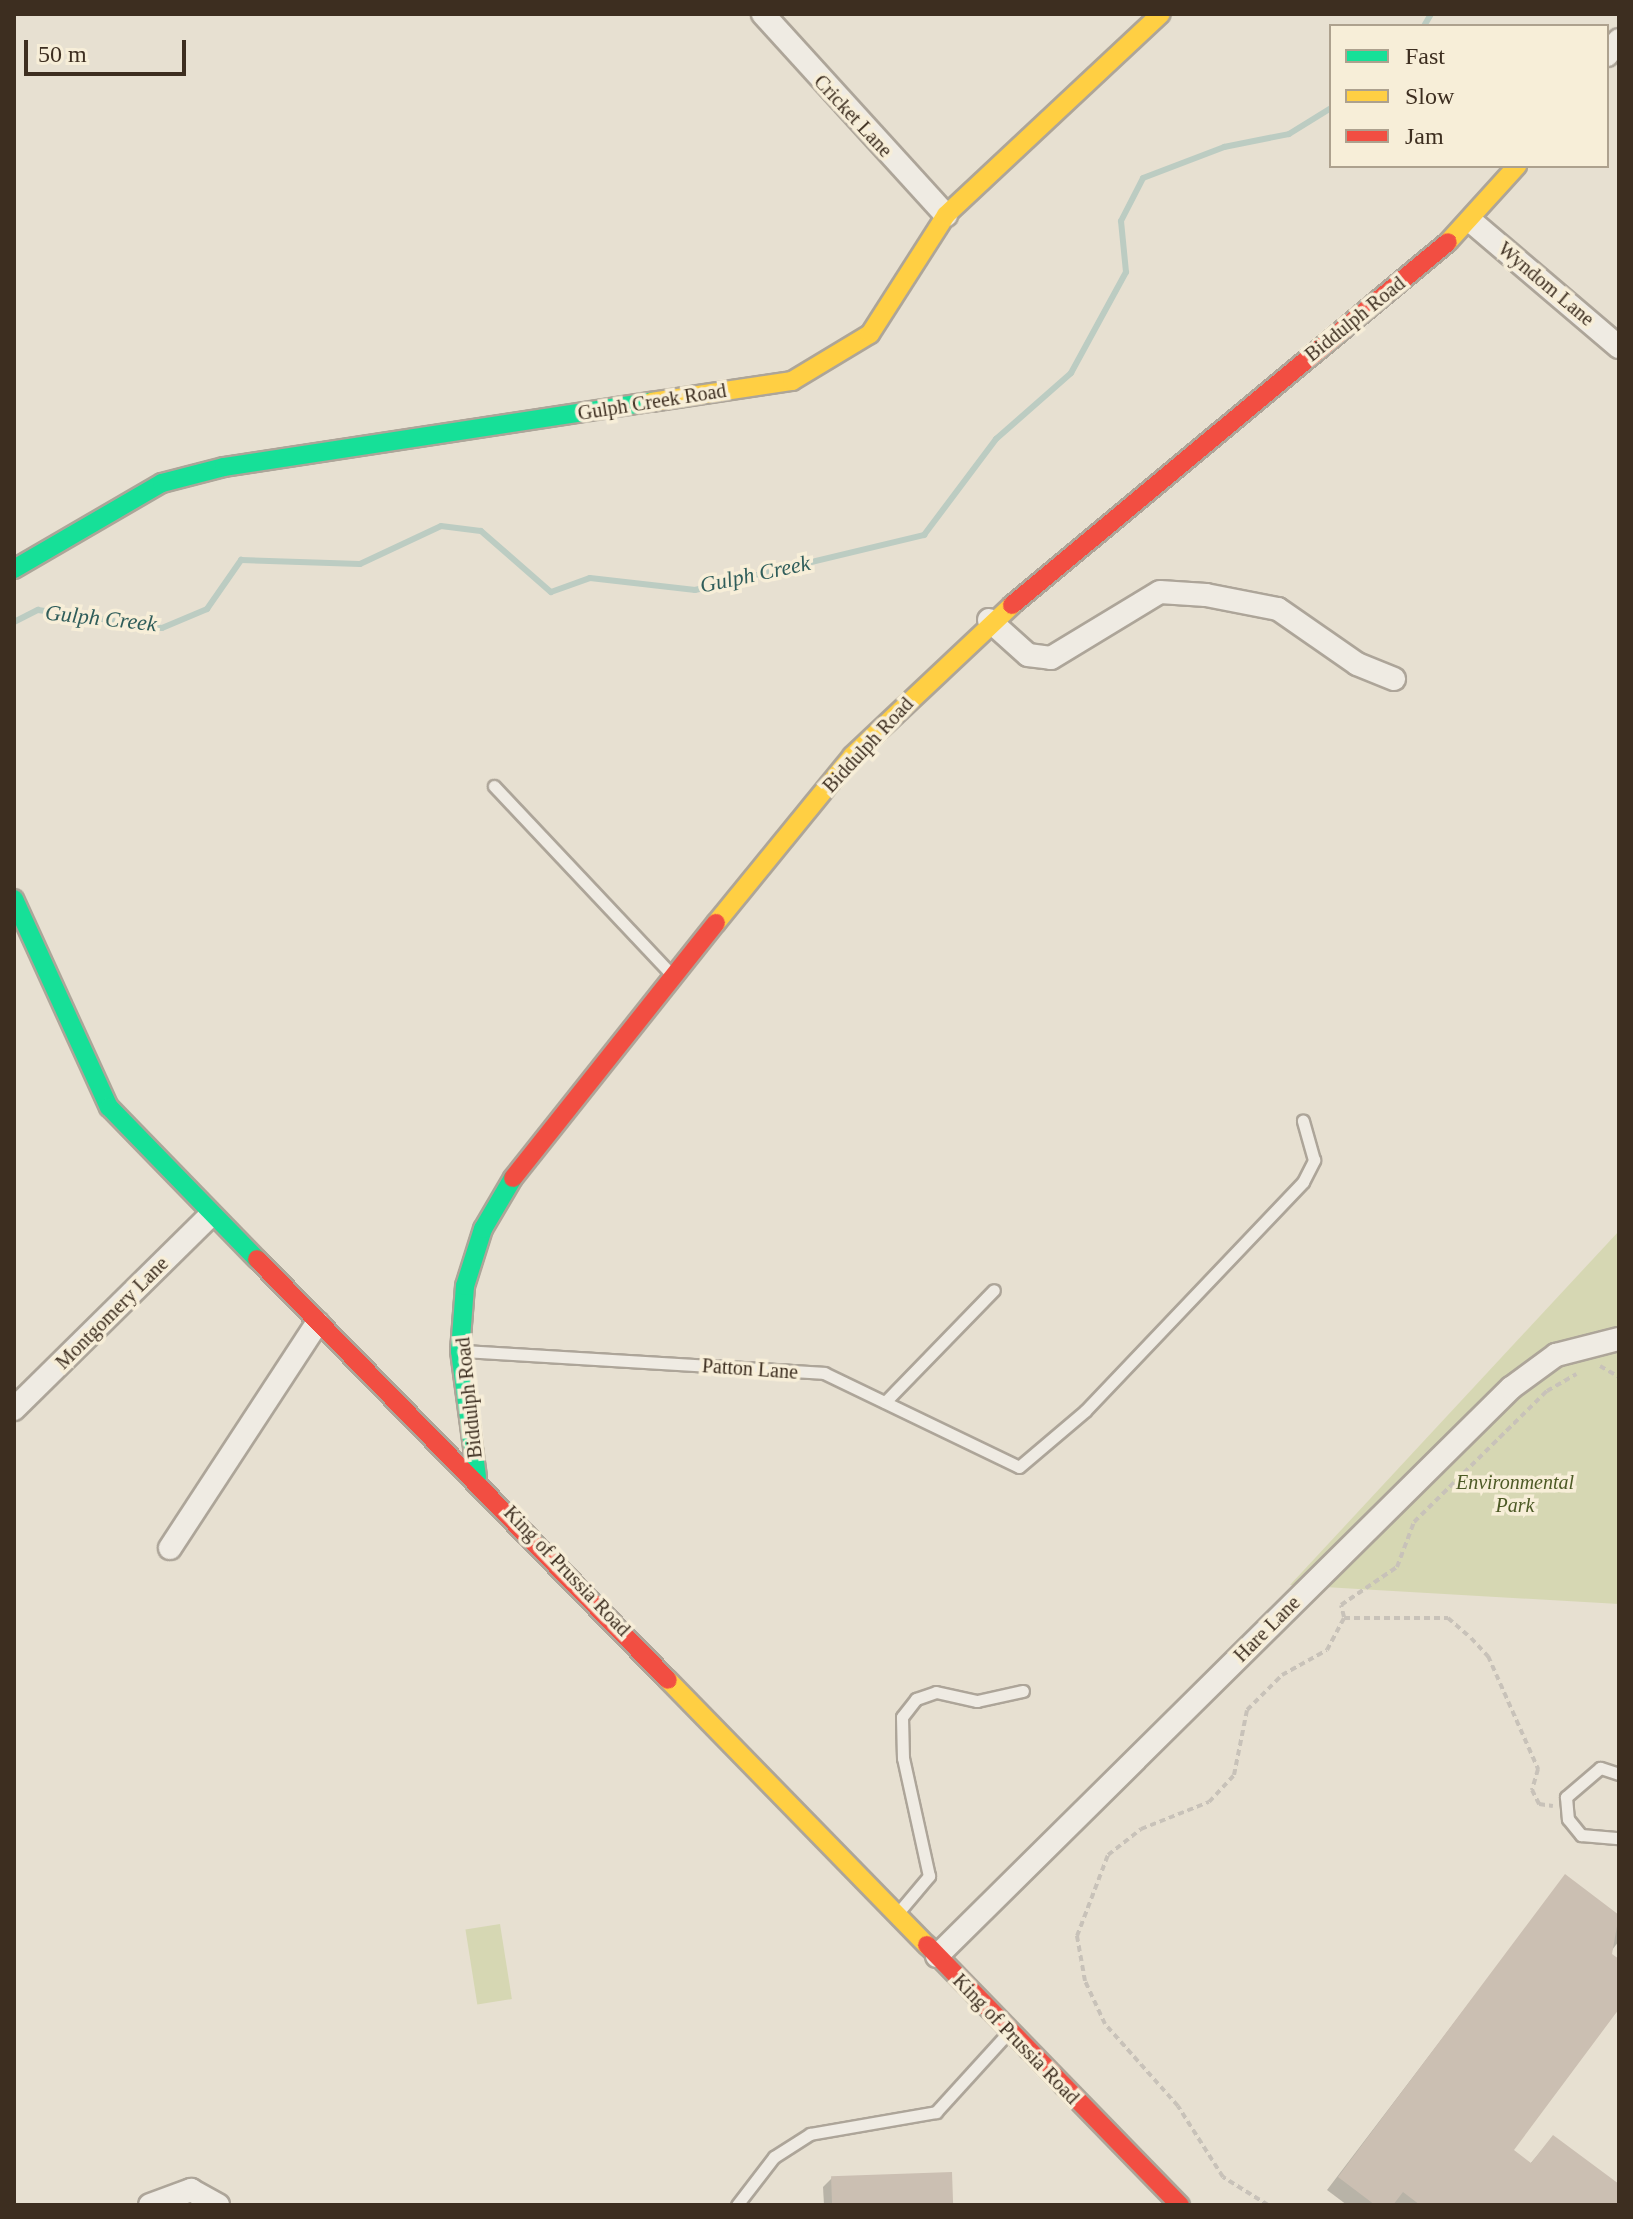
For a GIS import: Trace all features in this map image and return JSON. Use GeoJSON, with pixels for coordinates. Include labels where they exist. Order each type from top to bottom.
{"type":"FeatureCollection","features":[{"type":"Feature","properties":{"kind":"street","name":"Cricket Lane"},"geometry":{"type":"LineString","coordinates":[[763,14],[946,215]]}},
{"type":"Feature","properties":{"kind":"street","name":"Gulph Creek Road"},"geometry":{"type":"LineString","coordinates":[[14,569],[162,483],[224,467],[792,381],[870,334],[946,215],[1161,14]]}},
{"type":"Feature","properties":{"kind":"street","name":"Biddulph Road"},"geometry":{"type":"LineString","coordinates":[[477,1477],[460,1351],[465,1286],[483,1229],[526,1155],[852,756],[989,620],[1472,222],[1515,168]]}},
{"type":"Feature","properties":{"kind":"street","name":"Wyndom Lane"},"geometry":{"type":"LineString","coordinates":[[1472,222],[1619,347]]}},
{"type":"Feature","properties":{"kind":"street"},"geometry":{"type":"LineString","coordinates":[[989,620],[1028,655],[1051,658],[1160,592],[1206,595],[1278,609],[1357,664],[1394,679]]}},
{"type":"Feature","properties":{"kind":"street","name":"King of Prussia Road"},"geometry":{"type":"LineString","coordinates":[[14,899],[109,1107],[209,1217],[477,1477],[937,1956],[1008,2034],[1180,2205]]}},
{"type":"Feature","properties":{"kind":"street","name":"Montgomery Lane"},"geometry":{"type":"LineString","coordinates":[[14,1409],[209,1217]]}},
{"type":"Feature","properties":{"kind":"street"},"geometry":{"type":"LineString","coordinates":[[170,1548],[317,1323]]}},
{"type":"Feature","properties":{"kind":"street","name":"Hare Lane"},"geometry":{"type":"LineString","coordinates":[[937,1956],[1511,1388],[1556,1355],[1619,1339]]}},
{"type":"Feature","properties":{"kind":"street"},"geometry":{"type":"LineString","coordinates":[[150,2205],[191,2190],[218,2205]]}},
{"type":"Feature","properties":{"kind":"lane"},"geometry":{"type":"LineString","coordinates":[[494,786],[672,975]]}},
{"type":"Feature","properties":{"kind":"lane","name":"Patton Lane"},"geometry":{"type":"LineString","coordinates":[[460,1351],[824,1373],[1019,1467],[1085,1411],[1303,1182],[1314,1160],[1303,1121]]}},
{"type":"Feature","properties":{"kind":"lane"},"geometry":{"type":"LineString","coordinates":[[885,1402],[994,1290]]}},
{"type":"Feature","properties":{"kind":"lane"},"geometry":{"type":"LineString","coordinates":[[897,1915],[929,1876],[903,1758],[902,1717],[916,1699],[936,1692],[977,1701],[1023,1691]]}},
{"type":"Feature","properties":{"kind":"lane"},"geometry":{"type":"LineString","coordinates":[[1619,1774],[1600,1768],[1583,1778],[1567,1807],[1581,1835],[1619,1838]]}},
{"type":"Feature","properties":{"kind":"lane"},"geometry":{"type":"LineString","coordinates":[[737,2205],[774,2157],[810,2134],[936,2112],[1008,2034]]}},
{"type":"Feature","properties":{"kind":"path"},"geometry":{"type":"LineString","coordinates":[[1268,2205],[1223,2177],[1178,2106],[1105,2024],[1085,1981],[1077,1936],[1108,1855],[1141,1829],[1209,1802],[1234,1775],[1247,1710],[1282,1675],[1327,1650],[1344,1618],[1341,1605],[1397,1567],[1414,1522],[1547,1391],[1599,1366],[1619,1377]]}},
{"type":"Feature","properties":{"kind":"path"},"geometry":{"type":"LineString","coordinates":[[1344,1618],[1448,1618],[1488,1656],[1538,1769],[1532,1790],[1539,1804],[1567,1807]]}},
{"type":"Feature","properties":{"kind":"green space","name":"Environmental Park"},"geometry":{"type":"Polygon","coordinates":[[[1619,1231],[1619,1604],[1290,1585],[1619,1231]]]}},
{"type":"Feature","properties":{"kind":"green space"},"geometry":{"type":"Polygon","coordinates":[[[500,1924],[512,1999],[477,2005],[465,1929],[500,1924]]]}},
{"type":"Feature","properties":{"kind":"building"},"geometry":{"type":"Polygon","coordinates":[[[1565,1874],[1619,1915],[1612,1954],[1619,1959],[1619,2009],[1514,2150],[1531,2163],[1553,2135],[1619,2184],[1619,2205],[1420,2205],[1403,2192],[1393,2205],[1375,2205],[1338,2177],[1565,1874]]]}},
{"type":"Feature","properties":{"kind":"building"},"geometry":{"type":"Polygon","coordinates":[[[952,2172],[953,2205],[832,2205],[831,2176],[952,2172]]]}},
{"type":"Feature","properties":{"kind":"waterway","name":"Gulph Creek"},"geometry":{"type":"LineString","coordinates":[[1425,24],[1431,14]]}},
{"type":"Feature","properties":{"kind":"waterway","name":"Gulph Creek"},"geometry":{"type":"LineString","coordinates":[[14,622],[38,610],[162,628],[207,609],[241,560],[360,564],[441,526],[481,531],[551,592],[590,578],[695,590],[924,535],[996,439],[1071,373],[1126,272],[1121,221],[1143,178],[1224,147],[1289,134],[1329,109]]}},
{"type":"Feature","properties":{"kind":"traffic: fast"},"geometry":{"type":"LineString","coordinates":[[14,569],[162,483],[224,467],[651,402]]}},
{"type":"Feature","properties":{"kind":"traffic: fast"},"geometry":{"type":"LineString","coordinates":[[14,899],[109,1107],[257,1259]]}},
{"type":"Feature","properties":{"kind":"traffic: fast"},"geometry":{"type":"LineString","coordinates":[[477,1477],[460,1351],[465,1286],[483,1229],[513,1178]]}},
{"type":"Feature","properties":{"kind":"traffic: slow"},"geometry":{"type":"LineString","coordinates":[[651,402],[792,381],[870,334],[946,215],[1161,14]]}},
{"type":"Feature","properties":{"kind":"traffic: slow"},"geometry":{"type":"LineString","coordinates":[[1448,242],[1515,168]]}},
{"type":"Feature","properties":{"kind":"traffic: slow"},"geometry":{"type":"LineString","coordinates":[[716,923],[852,756],[1012,605]]}},
{"type":"Feature","properties":{"kind":"traffic: slow"},"geometry":{"type":"LineString","coordinates":[[668,1680],[927,1945]]}},
{"type":"Feature","properties":{"kind":"traffic: jam"},"geometry":{"type":"LineString","coordinates":[[1012,605],[1448,242]]}},
{"type":"Feature","properties":{"kind":"traffic: jam"},"geometry":{"type":"LineString","coordinates":[[513,1178],[716,923]]}},
{"type":"Feature","properties":{"kind":"traffic: jam"},"geometry":{"type":"LineString","coordinates":[[257,1259],[668,1680]]}},
{"type":"Feature","properties":{"kind":"traffic: jam"},"geometry":{"type":"LineString","coordinates":[[927,1945],[1180,2205]]}}]}
